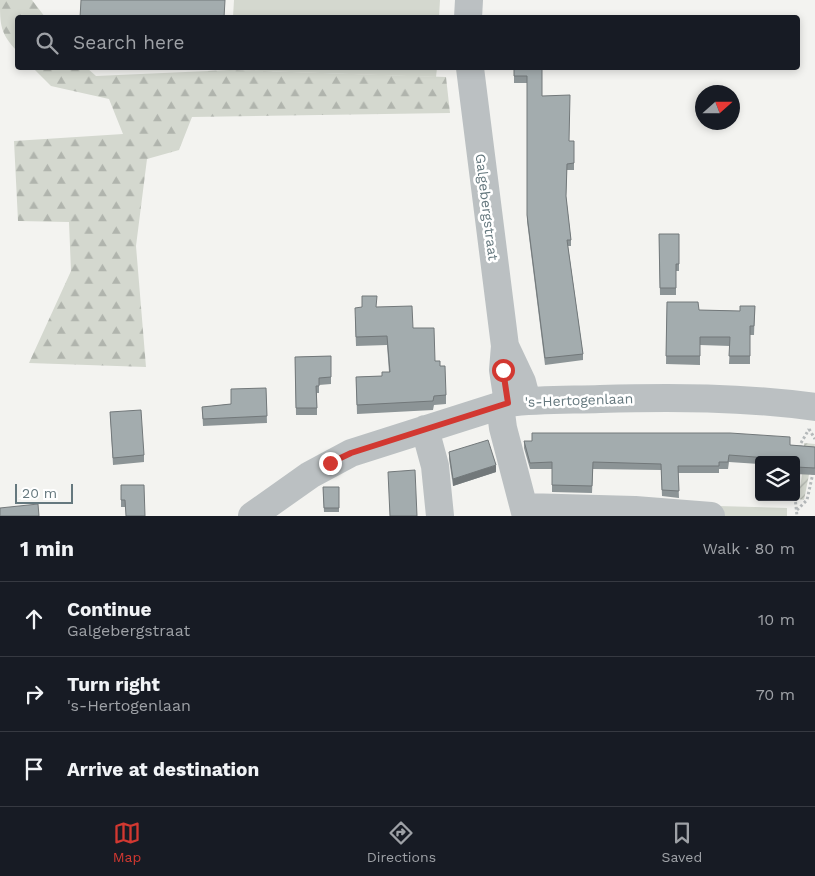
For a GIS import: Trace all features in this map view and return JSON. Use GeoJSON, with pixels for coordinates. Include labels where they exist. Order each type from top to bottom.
{"type":"FeatureCollection","features":[{"type":"Feature","properties":{"kind":"street"},"geometry":{"type":"LineString","coordinates":[[468,15],[469,0]]}},
{"type":"Feature","properties":{"kind":"street","name":"Galgebergstraat"},"geometry":{"type":"LineString","coordinates":[[470,70],[505,346],[522,382],[503,428],[525,512]]}},
{"type":"Feature","properties":{"kind":"street","name":"'s-Hertogenlaan"},"geometry":{"type":"LineString","coordinates":[[252,516],[310,475],[351,453],[512,403],[641,398],[737,400],[812,414]]}},
{"type":"Feature","properties":{"kind":"street"},"geometry":{"type":"LineString","coordinates":[[424,429],[435,466],[440,516]]}},
{"type":"Feature","properties":{"kind":"street"},"geometry":{"type":"LineString","coordinates":[[525,512],[711,516]]}},
{"type":"Feature","properties":{"kind":"path"},"geometry":{"type":"LineString","coordinates":[[812,414],[815,439]]}},
{"type":"Feature","properties":{"kind":"path"},"geometry":{"type":"LineString","coordinates":[[800,451],[801,443],[812,414]]}},
{"type":"Feature","properties":{"kind":"path"},"geometry":{"type":"LineString","coordinates":[[797,510],[807,500],[813,469]]}},
{"type":"Feature","properties":{"kind":"path"},"geometry":{"type":"LineString","coordinates":[[796,501],[797,516]]}},
{"type":"Feature","properties":{"kind":"green space"},"geometry":{"type":"Polygon","coordinates":[[[0,0],[32,0],[43,15],[15,15],[15,49],[4,34],[0,16],[0,0]]]}},
{"type":"Feature","properties":{"kind":"green space"},"geometry":{"type":"Polygon","coordinates":[[[234,0],[440,0],[439,15],[233,15],[234,0]]]}},
{"type":"Feature","properties":{"kind":"green space"},"geometry":{"type":"Polygon","coordinates":[[[35,70],[89,70],[96,76],[230,70],[446,77],[450,113],[192,117],[179,150],[147,159],[136,246],[146,367],[29,363],[71,271],[69,222],[18,221],[14,141],[123,134],[109,99],[51,86],[35,70]]]}},
{"type":"Feature","properties":{"kind":"green space"},"geometry":{"type":"Polygon","coordinates":[[[230,70],[437,70],[436,77],[230,70]]]}},
{"type":"Feature","properties":{"kind":"green space"},"geometry":{"type":"Polygon","coordinates":[[[804,443],[815,444],[804,500],[800,499],[804,443]]]}},
{"type":"Feature","properties":{"kind":"green space"},"geometry":{"type":"Polygon","coordinates":[[[718,506],[787,508],[787,516],[715,516],[718,506]]]}},
{"type":"Feature","properties":{"kind":"building"},"geometry":{"type":"Polygon","coordinates":[[[81,0],[225,0],[224,15],[80,15],[81,0]]]}},
{"type":"Feature","properties":{"kind":"building"},"geometry":{"type":"Polygon","coordinates":[[[514,70],[542,70],[542,96],[570,95],[569,141],[574,141],[574,163],[567,164],[566,196],[571,240],[567,240],[583,354],[545,358],[527,215],[527,76],[514,76],[514,70]]]}},
{"type":"Feature","properties":{"kind":"building"},"geometry":{"type":"Polygon","coordinates":[[[659,234],[679,234],[679,264],[676,264],[676,288],[660,288],[659,234]]]}},
{"type":"Feature","properties":{"kind":"building"},"geometry":{"type":"Polygon","coordinates":[[[362,296],[377,296],[376,307],[412,306],[413,328],[434,328],[435,361],[440,361],[440,366],[445,366],[446,395],[434,396],[433,401],[357,405],[356,377],[382,376],[382,372],[390,372],[387,336],[356,337],[355,308],[362,307],[362,296]]]}},
{"type":"Feature","properties":{"kind":"building"},"geometry":{"type":"Polygon","coordinates":[[[667,302],[698,302],[699,310],[740,311],[740,306],[755,306],[754,326],[750,326],[750,356],[729,356],[730,337],[700,337],[700,356],[666,356],[667,302]]]}},
{"type":"Feature","properties":{"kind":"building"},"geometry":{"type":"Polygon","coordinates":[[[331,356],[331,377],[319,378],[319,386],[316,386],[317,408],[296,408],[295,357],[331,356]]]}},
{"type":"Feature","properties":{"kind":"building"},"geometry":{"type":"Polygon","coordinates":[[[266,388],[267,416],[203,419],[202,407],[231,404],[231,389],[266,388]]]}},
{"type":"Feature","properties":{"kind":"building"},"geometry":{"type":"Polygon","coordinates":[[[141,410],[144,455],[113,458],[110,412],[141,410]]]}},
{"type":"Feature","properties":{"kind":"building"},"geometry":{"type":"Polygon","coordinates":[[[532,433],[730,433],[790,437],[790,445],[815,447],[815,468],[800,467],[800,456],[755,457],[729,455],[728,462],[719,462],[719,466],[678,466],[679,491],[662,490],[661,464],[593,462],[592,486],[552,485],[552,462],[530,463],[524,441],[532,441],[532,433]]]}},
{"type":"Feature","properties":{"kind":"building"},"geometry":{"type":"Polygon","coordinates":[[[488,440],[496,465],[453,479],[449,452],[488,440]]]}},
{"type":"Feature","properties":{"kind":"building"},"geometry":{"type":"Polygon","coordinates":[[[415,470],[417,516],[390,516],[388,472],[415,470]]]}},
{"type":"Feature","properties":{"kind":"building"},"geometry":{"type":"Polygon","coordinates":[[[121,485],[144,485],[145,516],[126,516],[125,500],[121,500],[121,485]]]}},
{"type":"Feature","properties":{"kind":"building"},"geometry":{"type":"Polygon","coordinates":[[[323,487],[339,487],[339,508],[324,508],[323,487]]]}},
{"type":"Feature","properties":{"kind":"building"},"geometry":{"type":"Polygon","coordinates":[[[38,504],[39,516],[0,516],[0,508],[38,504]]]}},
{"type":"Feature","properties":{"kind":"route"},"geometry":{"type":"LineString","coordinates":[[330,463],[351,453],[508,403],[503,370]]}}]}
